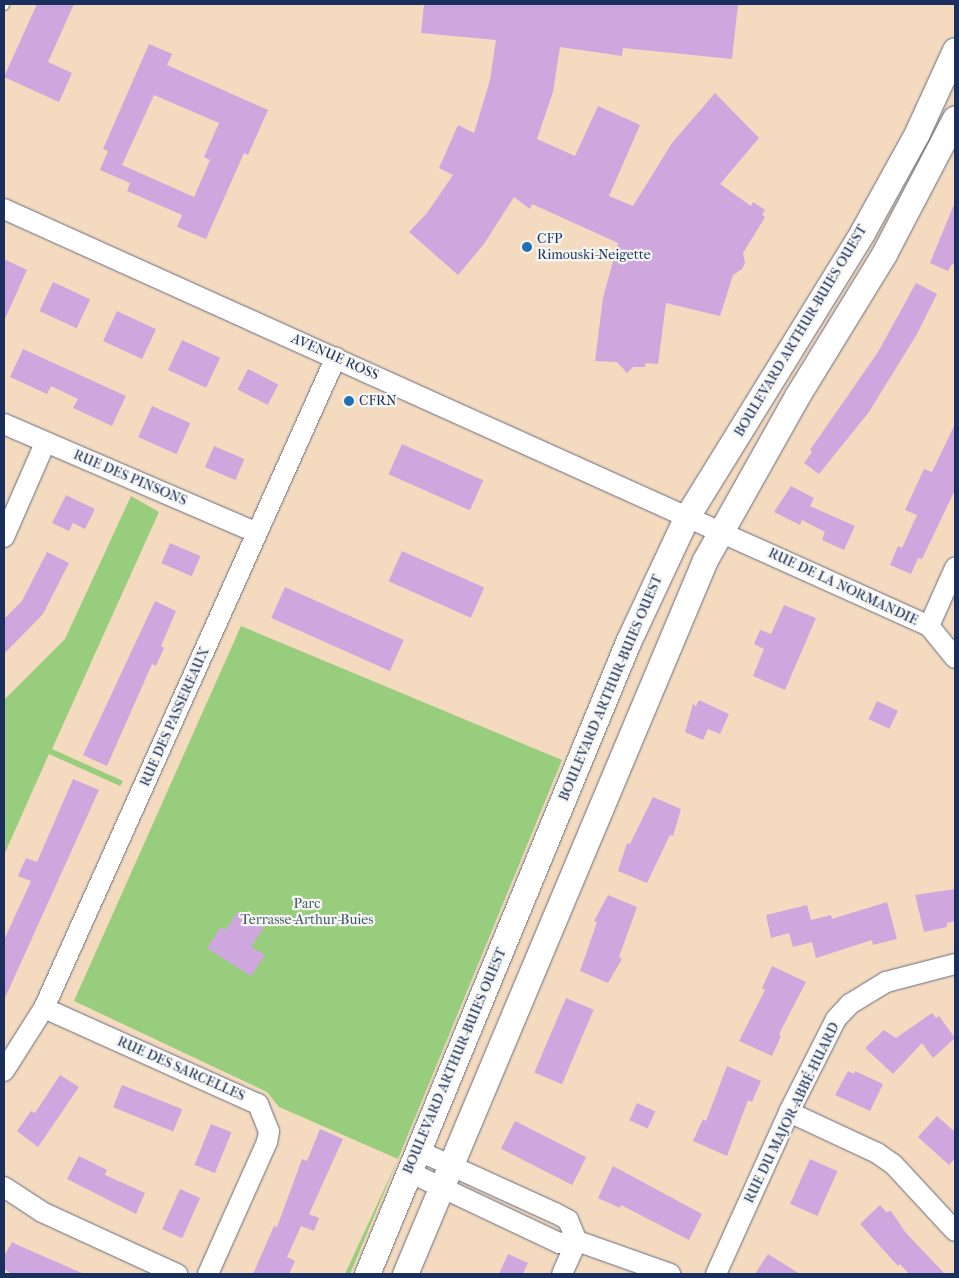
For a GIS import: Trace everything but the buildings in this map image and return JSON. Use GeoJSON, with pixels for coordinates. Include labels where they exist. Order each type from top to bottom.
{"type":"FeatureCollection","features":[{"type":"Feature","properties":{"kind":"street","name":"BOULEVARD ARTHUR-BUIES OUEST"},"geometry":{"type":"LineString","coordinates":[[367,1274],[628,642],[686,518],[863,231],[917,133],[955,50]]}},
{"type":"Feature","properties":{"kind":"street"},"geometry":{"type":"LineString","coordinates":[[405,1274],[664,653],[720,532],[884,254],[955,118]]}},
{"type":"Feature","properties":{"kind":"street","name":"AVENUE ROSS"},"geometry":{"type":"LineString","coordinates":[[4,209],[336,357],[720,532]]}},
{"type":"Feature","properties":{"kind":"street","name":"RUE DES PASSEREAUX"},"geometry":{"type":"LineString","coordinates":[[4,1070],[44,1008],[336,357]]}},
{"type":"Feature","properties":{"kind":"street","name":"RUE DES PINSONS"},"geometry":{"type":"LineString","coordinates":[[4,424],[45,443],[141,481],[257,533]]}},
{"type":"Feature","properties":{"kind":"street"},"geometry":{"type":"LineString","coordinates":[[4,537],[45,443]]}},
{"type":"Feature","properties":{"kind":"street","name":"RUE DE LA NORMANDIE"},"geometry":{"type":"LineString","coordinates":[[720,532],[929,626],[955,658]]}},
{"type":"Feature","properties":{"kind":"street"},"geometry":{"type":"LineString","coordinates":[[929,626],[955,568]]}},
{"type":"Feature","properties":{"kind":"street","name":"RUE DU MAJOR-ABBÉ-HUARD"},"geometry":{"type":"LineString","coordinates":[[716,1274],[789,1112],[836,1019],[850,1004],[886,982],[955,964]]}},
{"type":"Feature","properties":{"kind":"street","name":"RUE DES SARCELLES"},"geometry":{"type":"LineString","coordinates":[[44,1008],[258,1104],[269,1131],[267,1142],[208,1274]]}},
{"type":"Feature","properties":{"kind":"street"},"geometry":{"type":"LineString","coordinates":[[789,1112],[877,1153],[893,1164],[955,1230]]}},
{"type":"Feature","properties":{"kind":"street"},"geometry":{"type":"LineString","coordinates":[[414,1161],[447,1177],[559,1243],[577,1241],[670,1274]]}},
{"type":"Feature","properties":{"kind":"street"},"geometry":{"type":"LineString","coordinates":[[4,1188],[42,1212],[178,1274]]}},
{"type":"Feature","properties":{"kind":"street"},"geometry":{"type":"LineString","coordinates":[[562,1274],[577,1241]]}},
{"type":"Feature","properties":{"kind":"green space"},"geometry":{"type":"Polygon","coordinates":[[[131,496],[159,512],[52,749],[123,781],[120,786],[49,754],[4,855],[4,700],[65,639],[131,496]]]}},
{"type":"Feature","properties":{"kind":"green space","name":"Parc Terrasse-Arthur-Buies"},"geometry":{"type":"Polygon","coordinates":[[[241,626],[562,760],[398,1159],[279,1107],[267,1092],[74,1001],[241,626]]]}},
{"type":"Feature","properties":{"kind":"green space"},"geometry":{"type":"Polygon","coordinates":[[[398,1159],[350,1274],[345,1274],[398,1159]]]}},
{"type":"Feature","properties":{"kind":"place","name":"CFP Rimouski-Neigette"},"geometry":{"type":"Point","coordinates":[527,247]}},
{"type":"Feature","properties":{"kind":"place","name":"CFRN"},"geometry":{"type":"Point","coordinates":[349,401]}}]}
